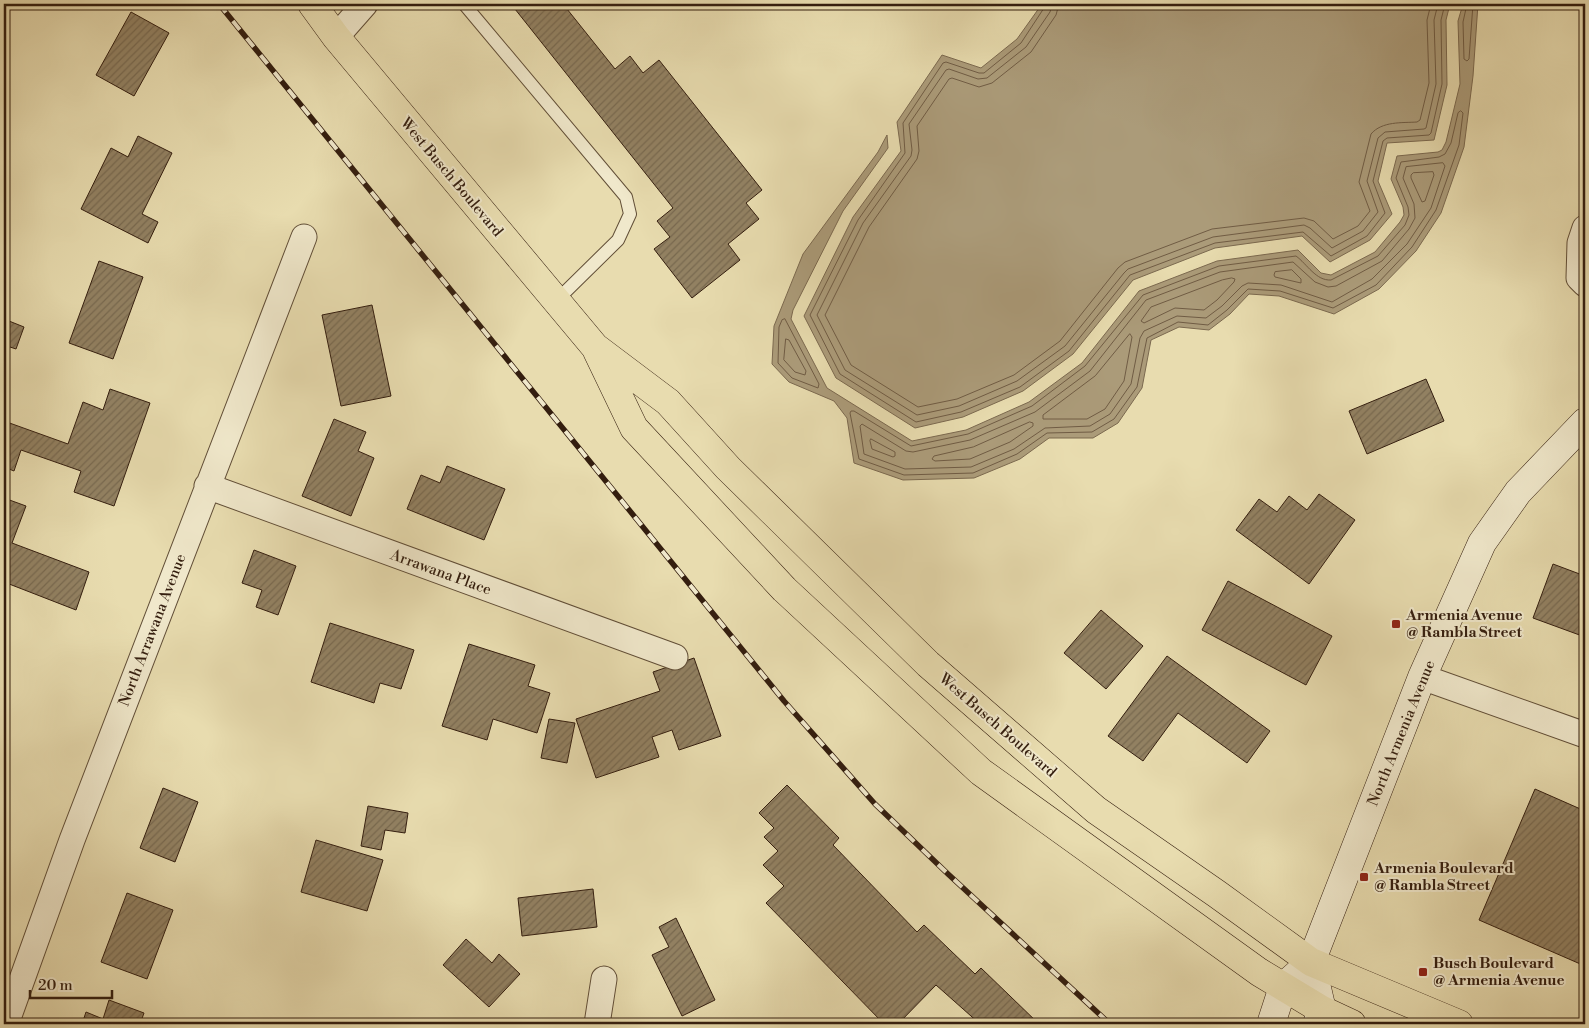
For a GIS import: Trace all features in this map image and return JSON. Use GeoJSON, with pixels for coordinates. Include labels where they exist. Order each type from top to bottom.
{"type":"FeatureCollection","features":[{"type":"Feature","properties":{"kind":"main road","name":"West Busch Boulevard"},"geometry":{"type":"LineString","coordinates":[[312,4],[336,37],[595,348],[634,428],[784,589],[981,772],[1217,943],[1283,987],[1319,1017],[1352,1024]]}},
{"type":"Feature","properties":{"kind":"main road","name":"West Busch Boulevard"},"geometry":{"type":"LineString","coordinates":[[595,348],[668,402],[728,468],[928,664],[1096,810],[1311,962],[1459,1024]]}},
{"type":"Feature","properties":{"kind":"main road","name":"North Armenia Avenue"},"geometry":{"type":"LineString","coordinates":[[1283,987],[1311,962],[1422,678],[1482,543],[1518,492],[1585,422]]}},
{"type":"Feature","properties":{"kind":"main road"},"geometry":{"type":"LineString","coordinates":[[1311,962],[1319,1017]]}},
{"type":"Feature","properties":{"kind":"main road"},"geometry":{"type":"LineString","coordinates":[[1271,1024],[1283,987]]}},
{"type":"Feature","properties":{"kind":"street"},"geometry":{"type":"LineString","coordinates":[[336,37],[366,4]]}},
{"type":"Feature","properties":{"kind":"street"},"geometry":{"type":"LineString","coordinates":[[1585,228],[1580,242],[1579,278],[1585,284]]}},
{"type":"Feature","properties":{"kind":"street","name":"North Arrawana Avenue"},"geometry":{"type":"LineString","coordinates":[[6,1024],[72,840],[304,238]]}},
{"type":"Feature","properties":{"kind":"street","name":"Arrawana Place"},"geometry":{"type":"LineString","coordinates":[[207,486],[675,657]]}},
{"type":"Feature","properties":{"kind":"street"},"geometry":{"type":"LineString","coordinates":[[1422,678],[1585,735]]}},
{"type":"Feature","properties":{"kind":"street"},"geometry":{"type":"LineString","coordinates":[[597,1024],[604,980]]}},
{"type":"Feature","properties":{"kind":"lane"},"geometry":{"type":"LineString","coordinates":[[464,4],[626,197],[630,214],[618,240],[556,301]]}},
{"type":"Feature","properties":{"kind":"water"},"geometry":{"type":"Polygon","coordinates":[[[1042,4],[1450,4],[1446,20],[1447,85],[1434,140],[1387,143],[1378,181],[1392,214],[1370,240],[1330,262],[1302,236],[1215,248],[1133,280],[1073,354],[1023,391],[963,417],[915,428],[836,378],[804,316],[853,217],[901,151],[897,122],[942,55],[981,68],[1017,39],[1042,4]]]}},
{"type":"Feature","properties":{"kind":"water"},"geometry":{"type":"Polygon","coordinates":[[[1463,4],[1478,4],[1473,76],[1464,147],[1441,213],[1416,251],[1379,289],[1334,314],[1279,296],[1249,294],[1230,314],[1209,330],[1179,327],[1151,340],[1142,388],[1118,423],[1093,438],[1049,438],[1020,459],[974,478],[903,480],[854,463],[847,418],[834,401],[789,382],[772,364],[774,326],[803,254],[878,152],[887,135],[888,148],[843,211],[793,310],[791,319],[827,388],[912,441],[966,430],[1029,402],[1082,363],[1139,291],[1217,261],[1298,250],[1321,273],[1331,275],[1375,252],[1404,215],[1403,207],[1391,179],[1397,156],[1438,152],[1442,150],[1446,142],[1460,84],[1458,21],[1463,4]]]}},
{"type":"Feature","properties":{"kind":"building"},"geometry":{"type":"Polygon","coordinates":[[[511,4],[563,4],[615,69],[630,56],[643,73],[659,60],[762,190],[746,203],[759,219],[728,244],[740,260],[692,298],[654,249],[670,237],[657,221],[673,208],[511,4]]]}},
{"type":"Feature","properties":{"kind":"building"},"geometry":{"type":"Polygon","coordinates":[[[131,12],[169,33],[134,96],[96,75],[131,12]]]}},
{"type":"Feature","properties":{"kind":"building"},"geometry":{"type":"Polygon","coordinates":[[[138,136],[172,153],[142,214],[158,222],[148,243],[81,209],[111,148],[128,157],[138,136]]]}},
{"type":"Feature","properties":{"kind":"building"},"geometry":{"type":"Polygon","coordinates":[[[99,261],[143,277],[113,359],[69,343],[99,261]]]}},
{"type":"Feature","properties":{"kind":"building"},"geometry":{"type":"Polygon","coordinates":[[[372,305],[391,396],[341,406],[322,315],[372,305]]]}},
{"type":"Feature","properties":{"kind":"building"},"geometry":{"type":"Polygon","coordinates":[[[4,319],[24,327],[16,349],[4,345],[4,319]]]}},
{"type":"Feature","properties":{"kind":"building"},"geometry":{"type":"Polygon","coordinates":[[[1426,379],[1444,421],[1367,454],[1349,411],[1426,379]]]}},
{"type":"Feature","properties":{"kind":"building"},"geometry":{"type":"Polygon","coordinates":[[[110,389],[150,403],[114,506],[74,492],[81,471],[21,450],[14,471],[4,467],[4,421],[68,444],[83,402],[103,410],[110,389]]]}},
{"type":"Feature","properties":{"kind":"building"},"geometry":{"type":"Polygon","coordinates":[[[334,419],[366,432],[358,451],[374,458],[351,516],[302,496],[334,419]]]}},
{"type":"Feature","properties":{"kind":"building"},"geometry":{"type":"Polygon","coordinates":[[[447,466],[505,489],[484,540],[407,509],[421,475],[440,483],[447,466]]]}},
{"type":"Feature","properties":{"kind":"building"},"geometry":{"type":"Polygon","coordinates":[[[1319,494],[1355,520],[1309,584],[1236,530],[1259,499],[1277,512],[1289,496],[1307,510],[1319,494]]]}},
{"type":"Feature","properties":{"kind":"building"},"geometry":{"type":"Polygon","coordinates":[[[4,498],[26,506],[12,543],[89,572],[76,610],[4,582],[4,498]]]}},
{"type":"Feature","properties":{"kind":"building"},"geometry":{"type":"Polygon","coordinates":[[[254,550],[296,566],[278,615],[256,607],[262,590],[242,583],[254,550]]]}},
{"type":"Feature","properties":{"kind":"building"},"geometry":{"type":"Polygon","coordinates":[[[1553,564],[1585,576],[1585,637],[1533,618],[1553,564]]]}},
{"type":"Feature","properties":{"kind":"building"},"geometry":{"type":"Polygon","coordinates":[[[1228,581],[1332,636],[1306,685],[1202,630],[1228,581]]]}},
{"type":"Feature","properties":{"kind":"building"},"geometry":{"type":"Polygon","coordinates":[[[1101,610],[1143,646],[1106,689],[1064,653],[1101,610]]]}},
{"type":"Feature","properties":{"kind":"building"},"geometry":{"type":"Polygon","coordinates":[[[330,623],[414,650],[401,689],[380,683],[374,703],[311,682],[330,623]]]}},
{"type":"Feature","properties":{"kind":"building"},"geometry":{"type":"Polygon","coordinates":[[[469,644],[535,665],[528,686],[550,693],[537,733],[493,719],[487,740],[442,726],[469,644]]]}},
{"type":"Feature","properties":{"kind":"building"},"geometry":{"type":"Polygon","coordinates":[[[1167,656],[1270,731],[1247,763],[1178,713],[1143,761],[1108,736],[1167,656]]]}},
{"type":"Feature","properties":{"kind":"building"},"geometry":{"type":"Polygon","coordinates":[[[694,658],[721,736],[679,750],[672,730],[652,737],[659,757],[596,778],[576,719],[660,691],[653,672],[694,658]]]}},
{"type":"Feature","properties":{"kind":"building"},"geometry":{"type":"Polygon","coordinates":[[[549,719],[575,723],[567,763],[541,758],[549,719]]]}},
{"type":"Feature","properties":{"kind":"building"},"geometry":{"type":"Polygon","coordinates":[[[787,785],[839,838],[833,845],[917,932],[924,925],[975,974],[981,968],[1039,1024],[980,1024],[936,985],[898,1024],[884,1024],[766,903],[784,886],[763,865],[778,851],[764,837],[774,828],[759,813],[787,785]]]}},
{"type":"Feature","properties":{"kind":"building"},"geometry":{"type":"Polygon","coordinates":[[[163,788],[198,802],[175,862],[140,848],[163,788]]]}},
{"type":"Feature","properties":{"kind":"building"},"geometry":{"type":"Polygon","coordinates":[[[1535,789],[1585,811],[1585,966],[1479,920],[1535,789]]]}},
{"type":"Feature","properties":{"kind":"building"},"geometry":{"type":"Polygon","coordinates":[[[368,806],[408,813],[405,833],[385,830],[381,850],[361,846],[368,806]]]}},
{"type":"Feature","properties":{"kind":"building"},"geometry":{"type":"Polygon","coordinates":[[[316,840],[383,860],[367,911],[301,892],[316,840]]]}},
{"type":"Feature","properties":{"kind":"building"},"geometry":{"type":"Polygon","coordinates":[[[593,889],[597,927],[522,936],[518,898],[593,889]]]}},
{"type":"Feature","properties":{"kind":"building"},"geometry":{"type":"Polygon","coordinates":[[[127,893],[173,910],[147,979],[101,962],[127,893]]]}},
{"type":"Feature","properties":{"kind":"building"},"geometry":{"type":"Polygon","coordinates":[[[676,918],[715,1000],[682,1016],[652,955],[669,947],[659,927],[676,918]]]}},
{"type":"Feature","properties":{"kind":"building"},"geometry":{"type":"Polygon","coordinates":[[[466,939],[492,963],[499,954],[520,974],[489,1007],[443,965],[466,939]]]}},
{"type":"Feature","properties":{"kind":"building"},"geometry":{"type":"Polygon","coordinates":[[[109,1000],[144,1013],[140,1024],[82,1024],[86,1012],[103,1019],[109,1000]]]}},
{"type":"Feature","properties":{"kind":"railway"},"geometry":{"type":"LineString","coordinates":[[219,4],[784,701],[875,804],[1110,1024]]}},
{"type":"Feature","properties":{"kind":"place","name":"Armenia Avenue @ Rambla Street"},"geometry":{"type":"Point","coordinates":[1396,624]}},
{"type":"Feature","properties":{"kind":"place","name":"Armenia Boulevard @ Rambla Street"},"geometry":{"type":"Point","coordinates":[1364,877]}},
{"type":"Feature","properties":{"kind":"place","name":"Busch Boulevard @ Armenia Avenue"},"geometry":{"type":"Point","coordinates":[1423,972]}}]}
